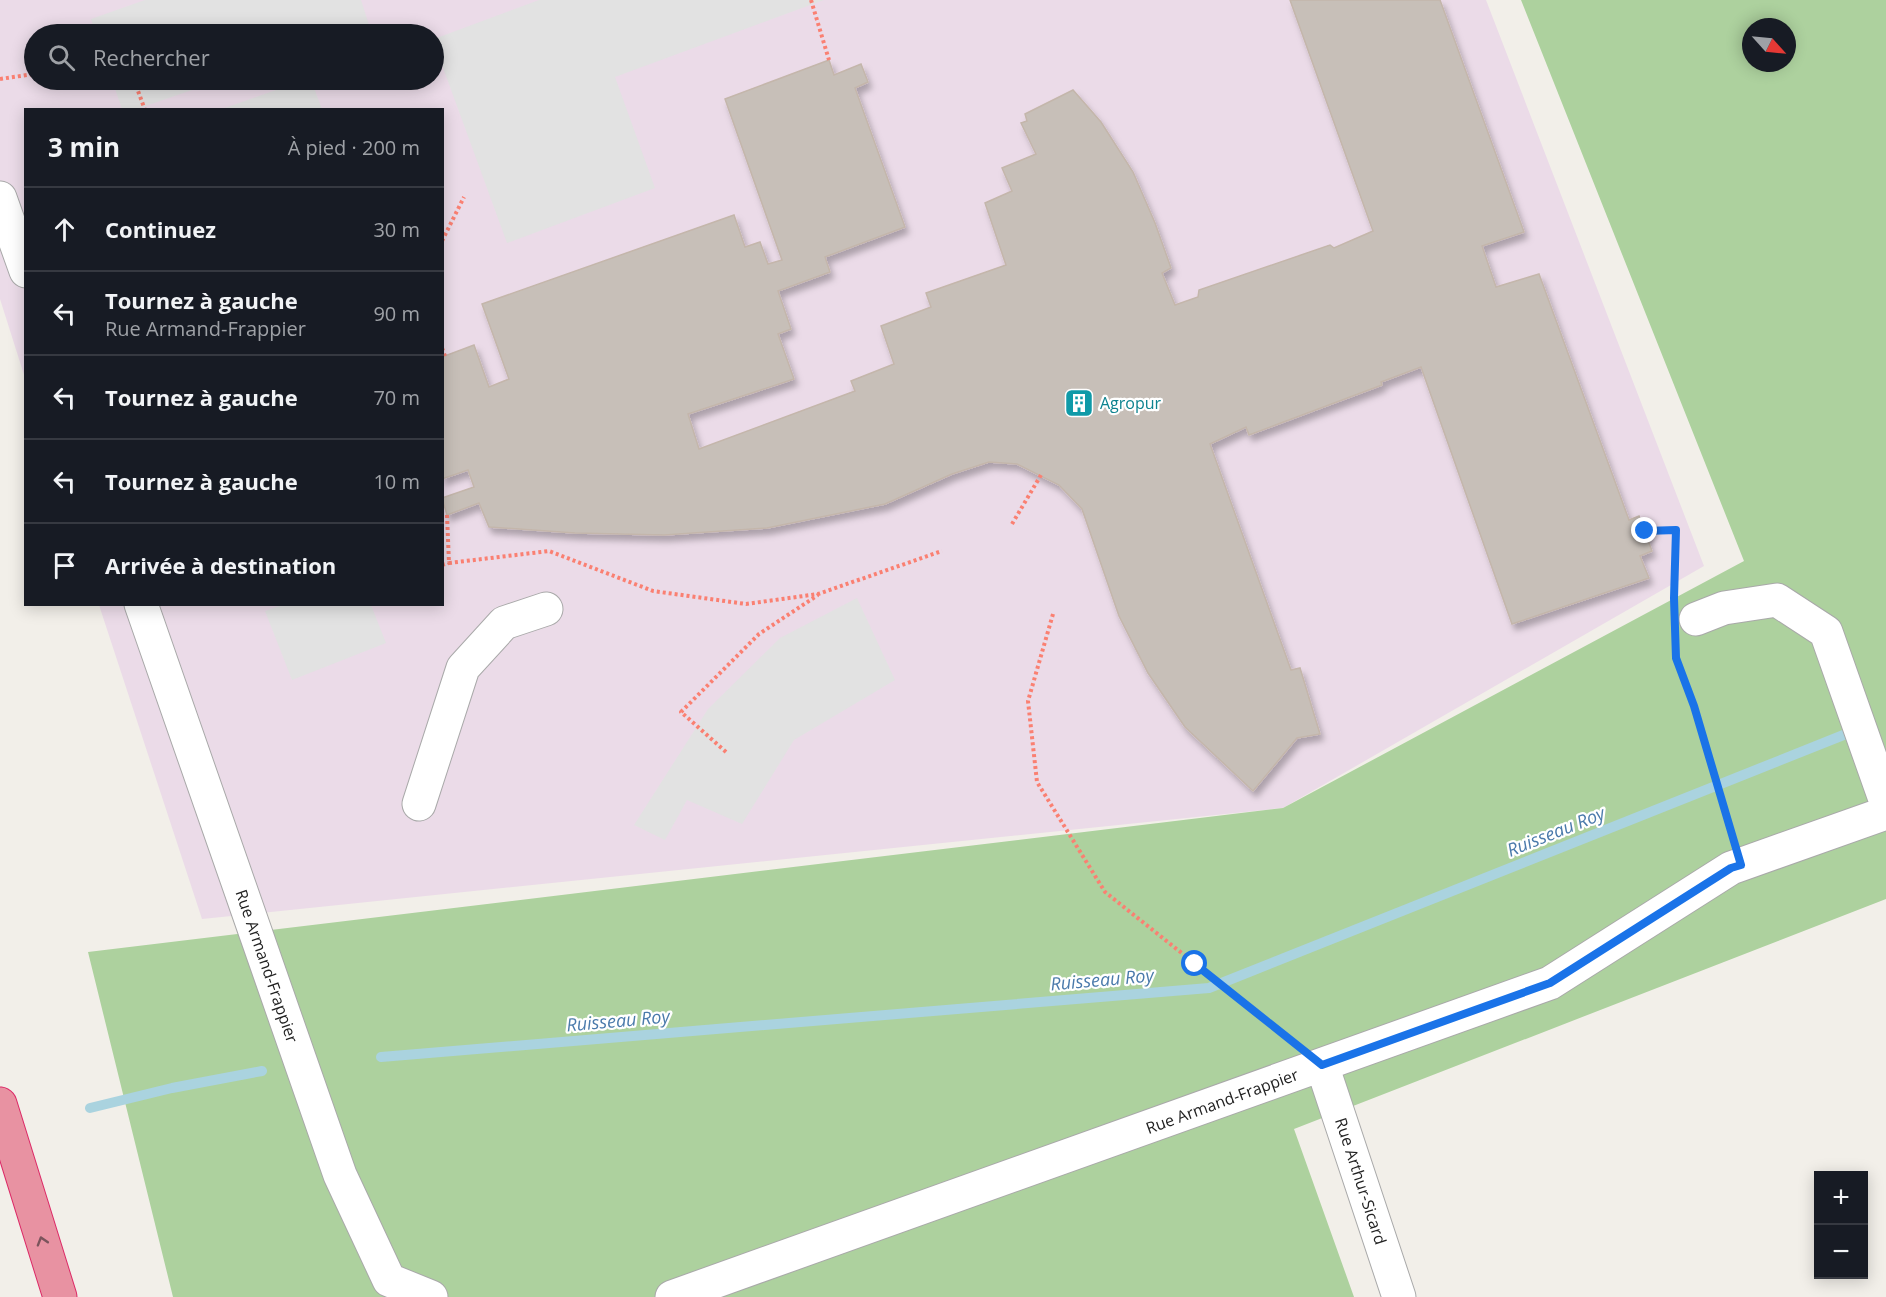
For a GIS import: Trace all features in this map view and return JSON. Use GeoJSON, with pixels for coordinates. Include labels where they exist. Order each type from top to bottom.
{"type":"FeatureCollection","features":[{"type":"Feature","properties":{"kind":"highway"},"geometry":{"type":"LineString","coordinates":[[0,1104],[60,1297]]}},
{"type":"Feature","properties":{"kind":"street"},"geometry":{"type":"LineString","coordinates":[[0,198],[24,265]]}},
{"type":"Feature","properties":{"kind":"street"},"geometry":{"type":"LineString","coordinates":[[1682,618],[1724,608],[1777,600],[1826,632],[1886,802]]}},
{"type":"Feature","properties":{"kind":"street","name":"Rue Armand-Frappier"},"geometry":{"type":"LineString","coordinates":[[142,606],[340,1175],[389,1280],[431,1297]]}},
{"type":"Feature","properties":{"kind":"street"},"geometry":{"type":"LineString","coordinates":[[419,804],[463,668],[504,623],[546,609]]}},
{"type":"Feature","properties":{"kind":"street","name":"Rue Armand-Frappier"},"geometry":{"type":"LineString","coordinates":[[672,1297],[1550,983],[1731,868],[1886,813]]}},
{"type":"Feature","properties":{"kind":"street","name":"Rue Arthur-Sicard"},"geometry":{"type":"LineString","coordinates":[[1322,1065],[1399,1297]]}},
{"type":"Feature","properties":{"kind":"path"},"geometry":{"type":"LineString","coordinates":[[811,0],[829,60]]}},
{"type":"Feature","properties":{"kind":"path"},"geometry":{"type":"LineString","coordinates":[[0,79],[24,76]]}},
{"type":"Feature","properties":{"kind":"path"},"geometry":{"type":"LineString","coordinates":[[138,90],[144,108]]}},
{"type":"Feature","properties":{"kind":"path"},"geometry":{"type":"LineString","coordinates":[[444,237],[464,197]]}},
{"type":"Feature","properties":{"kind":"path"},"geometry":{"type":"LineString","coordinates":[[1012,524],[1041,476]]}},
{"type":"Feature","properties":{"kind":"path"},"geometry":{"type":"LineString","coordinates":[[447,515],[449,563]]}},
{"type":"Feature","properties":{"kind":"path"},"geometry":{"type":"LineString","coordinates":[[1645,531],[1676,530],[1682,618],[1676,658],[1694,706],[1741,865]]}},
{"type":"Feature","properties":{"kind":"path"},"geometry":{"type":"LineString","coordinates":[[444,564],[549,551],[653,591],[746,604],[818,594],[942,552]]}},
{"type":"Feature","properties":{"kind":"path"},"geometry":{"type":"LineString","coordinates":[[726,752],[681,712],[759,634],[818,594]]}},
{"type":"Feature","properties":{"kind":"path"},"geometry":{"type":"LineString","coordinates":[[1053,614],[1028,701],[1037,782],[1105,892],[1322,1065]]}},
{"type":"Feature","properties":{"kind":"shaded area"},"geometry":{"type":"Polygon","coordinates":[[[0,0],[1486,0],[1704,566],[1283,808],[202,919],[99,606],[444,606],[444,108],[24,108],[24,375],[0,299],[0,0]]]}},
{"type":"Feature","properties":{"kind":"shaded area"},"geometry":{"type":"Polygon","coordinates":[[[145,0],[361,0],[369,24],[93,24],[91,19],[145,0]]]}},
{"type":"Feature","properties":{"kind":"shaded area"},"geometry":{"type":"Polygon","coordinates":[[[539,0],[824,0],[615,77],[655,188],[507,243],[444,70],[444,35],[539,0]]]}},
{"type":"Feature","properties":{"kind":"shaded area"},"geometry":{"type":"Polygon","coordinates":[[[115,90],[192,90],[140,108],[122,108],[115,90]]]}},
{"type":"Feature","properties":{"kind":"shaded area"},"geometry":{"type":"Polygon","coordinates":[[[276,90],[315,90],[322,108],[225,108],[276,90]]]}},
{"type":"Feature","properties":{"kind":"shaded area"},"geometry":{"type":"Polygon","coordinates":[[[857,598],[895,680],[794,740],[742,824],[687,800],[665,840],[634,825],[708,709],[780,638],[857,598]]]}},
{"type":"Feature","properties":{"kind":"shaded area"},"geometry":{"type":"Polygon","coordinates":[[[279,606],[371,606],[386,643],[292,680],[265,611],[279,606]]]}},
{"type":"Feature","properties":{"kind":"green space"},"geometry":{"type":"Polygon","coordinates":[[[1521,0],[1886,0],[1886,899],[1294,1129],[1354,1297],[173,1297],[88,952],[1283,808],[1744,561],[1521,0]]]}},
{"type":"Feature","properties":{"kind":"building","name":"Agropur"},"geometry":{"type":"Polygon","coordinates":[[[1290,0],[1440,0],[1524,232],[1482,246],[1496,287],[1539,274],[1629,520],[1639,516],[1652,551],[1640,556],[1649,578],[1512,624],[1421,367],[1381,382],[1382,385],[1249,435],[1246,427],[1210,444],[1291,670],[1300,668],[1320,734],[1297,738],[1253,791],[1185,727],[1148,673],[1119,616],[1082,509],[1059,485],[1017,464],[989,462],[952,474],[885,504],[767,528],[664,535],[575,533],[489,527],[479,503],[447,515],[444,497],[474,487],[468,470],[444,478],[444,356],[474,345],[489,387],[509,379],[482,304],[734,215],[745,247],[760,242],[768,264],[782,260],[725,99],[829,60],[834,75],[861,64],[868,82],[855,88],[905,227],[825,257],[830,272],[778,291],[791,329],[778,334],[794,379],[688,414],[699,449],[855,391],[851,381],[894,364],[881,326],[931,307],[926,293],[1006,265],[985,203],[1012,191],[1002,168],[1036,154],[1021,123],[1027,121],[1025,114],[1073,90],[1101,122],[1133,172],[1171,268],[1162,273],[1175,305],[1198,297],[1199,290],[1330,245],[1334,248],[1373,231],[1290,0]]]}},
{"type":"Feature","properties":{"kind":"waterway","name":"Ruisseau Roy"},"geometry":{"type":"LineString","coordinates":[[381,1057],[1209,988],[1851,732]]}},
{"type":"Feature","properties":{"kind":"waterway","name":"Ruisseau Roy"},"geometry":{"type":"LineString","coordinates":[[90,1108],[172,1088],[262,1071]]}},
{"type":"Feature","properties":{"kind":"place","name":"Agropur"},"geometry":{"type":"Point","coordinates":[1079,403]}},
{"type":"Feature","properties":{"kind":"route"},"geometry":{"type":"LineString","coordinates":[[1195,964],[1322,1065],[1550,983],[1731,868],[1741,865],[1694,706],[1676,658],[1674,598],[1676,530],[1645,531]]}}]}
